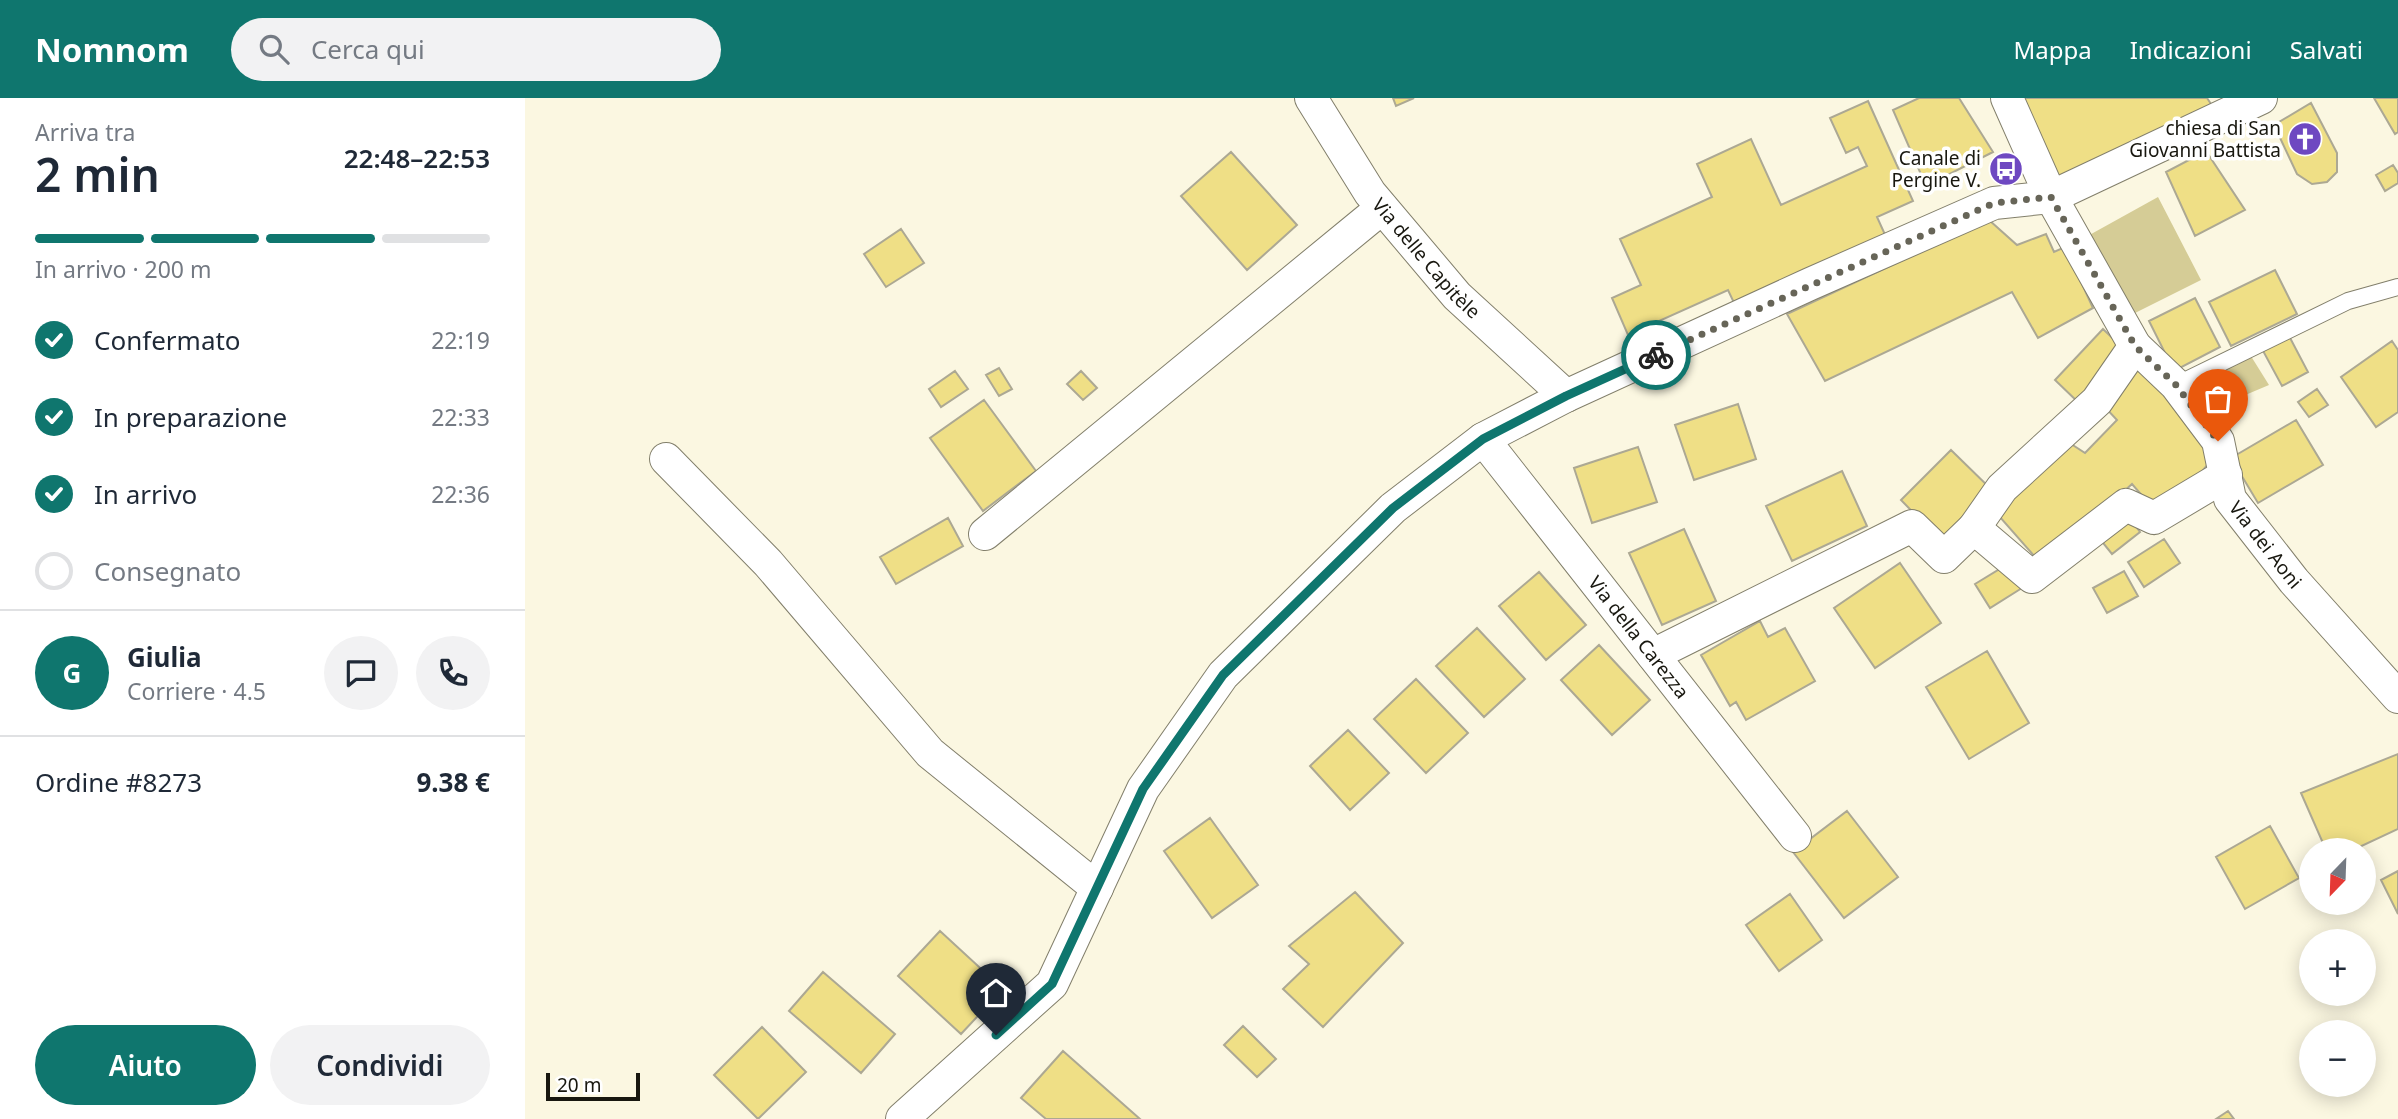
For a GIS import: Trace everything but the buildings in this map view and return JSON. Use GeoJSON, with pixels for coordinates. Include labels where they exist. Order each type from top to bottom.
{"type":"FeatureCollection","features":[{"type":"Feature","properties":{"kind":"street","name":"Via delle Capitèle"},"geometry":{"type":"LineString","coordinates":[[1311,98],[1370,193],[1457,296],[1566,396]]}},
{"type":"Feature","properties":{"kind":"street","name":"Via dei Aoni"},"geometry":{"type":"LineString","coordinates":[[2007,98],[2051,197],[2135,346],[2176,385],[2218,441],[2230,499],[2294,581],[2398,698]]}},
{"type":"Feature","properties":{"kind":"street"},"geometry":{"type":"LineString","coordinates":[[902,1119],[1052,984],[1143,789],[1223,675],[1393,508],[1483,439],[1566,396],[1994,203],[2051,197],[2261,98]]}},
{"type":"Feature","properties":{"kind":"street"},"geometry":{"type":"LineString","coordinates":[[985,534],[1383,208]]}},
{"type":"Feature","properties":{"kind":"street"},"geometry":{"type":"LineString","coordinates":[[1653,656],[1912,526],[1944,557],[1974,528],[2002,488],[2097,401],[2135,346]]}},
{"type":"Feature","properties":{"kind":"street","name":"Via della Carezza"},"geometry":{"type":"LineString","coordinates":[[1483,439],[1795,836]]}},
{"type":"Feature","properties":{"kind":"street"},"geometry":{"type":"LineString","coordinates":[[666,459],[768,562],[930,753],[1097,888]]}},
{"type":"Feature","properties":{"kind":"street"},"geometry":{"type":"LineString","coordinates":[[1974,528],[2032,577],[2126,505],[2154,518],[2226,475]]}},
{"type":"Feature","properties":{"kind":"lane"},"geometry":{"type":"LineString","coordinates":[[2176,385],[2348,301],[2398,287]]}},
{"type":"Feature","properties":{"kind":"shaded area"},"geometry":{"type":"Polygon","coordinates":[[[2158,197],[2201,280],[2131,315],[2084,238],[2158,197]]]}},
{"type":"Feature","properties":{"kind":"shaded area"},"geometry":{"type":"Polygon","coordinates":[[[2249,353],[2269,385],[2205,412],[2187,382],[2249,353]]]}},
{"type":"Feature","properties":{"kind":"way so far"},"geometry":{"type":"LineString","coordinates":[[1656,355],[1994,203],[2051,197],[2135,346],[2176,385],[2218,441]]}},
{"type":"Feature","properties":{"kind":"place","name":"chiesa di San Giovanni Battista"},"geometry":{"type":"Point","coordinates":[2305,139]}},
{"type":"Feature","properties":{"kind":"place","name":"Canale di Pergine V."},"geometry":{"type":"Point","coordinates":[2006,169]}},
{"type":"Feature","properties":{"kind":"route"},"geometry":{"type":"LineString","coordinates":[[996,1035],[1052,984],[1143,789],[1223,675],[1393,508],[1483,439],[1566,396],[1656,355]]}}]}
